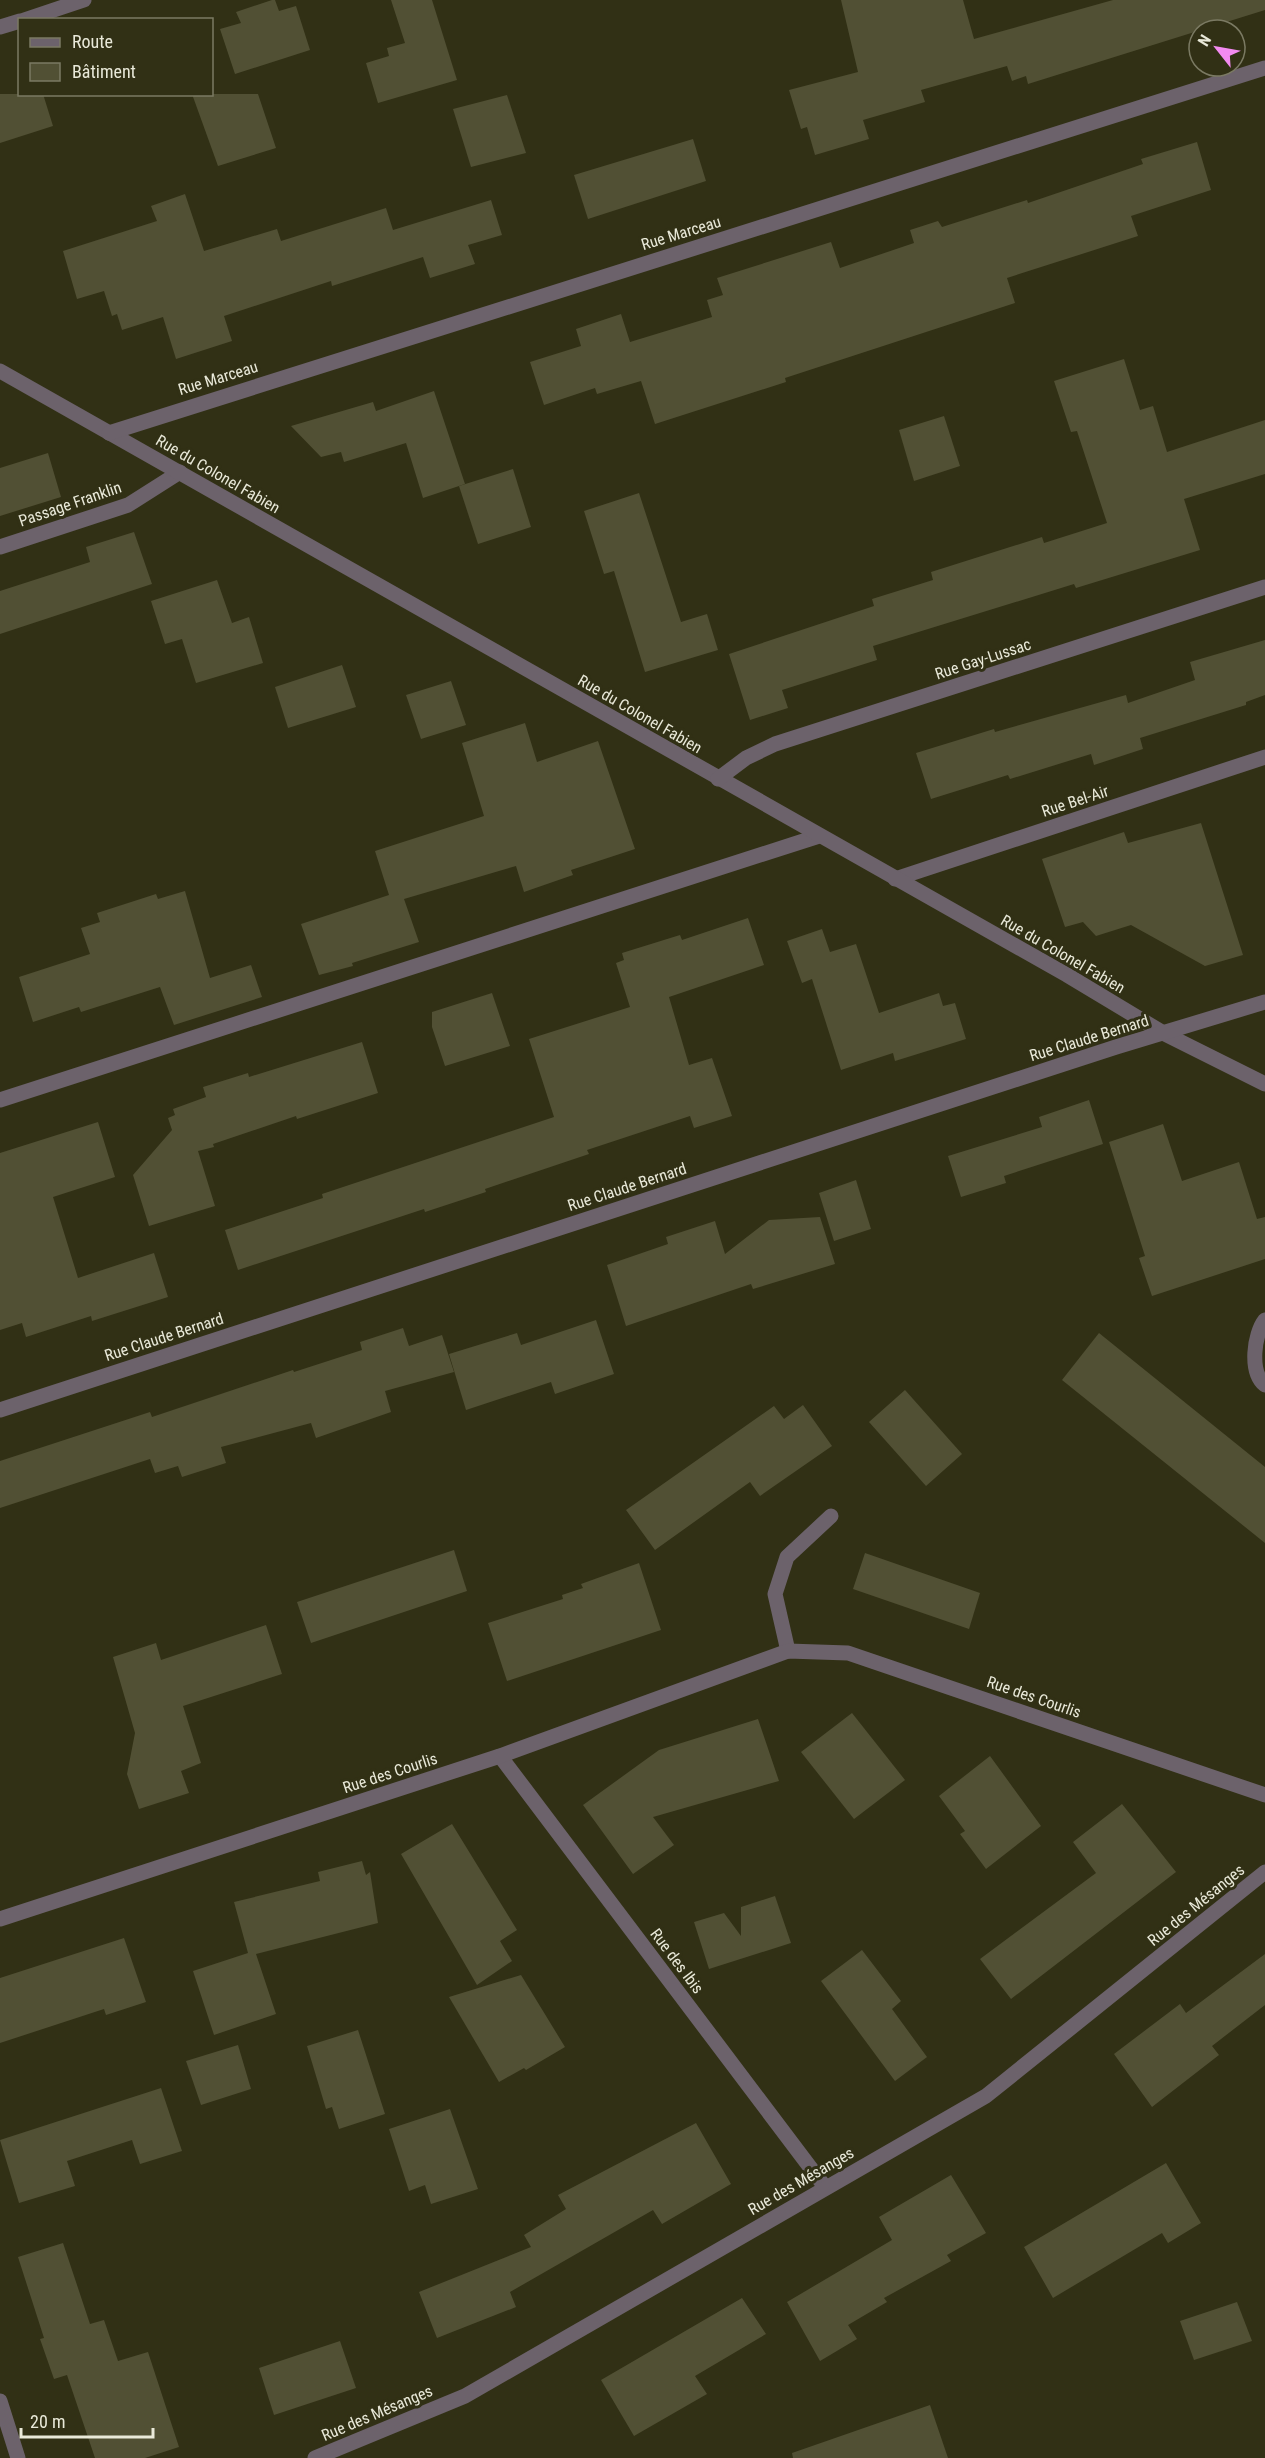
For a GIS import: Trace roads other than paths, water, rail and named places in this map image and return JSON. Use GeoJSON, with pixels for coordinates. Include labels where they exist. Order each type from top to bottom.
{"type":"FeatureCollection","features":[{"type":"Feature","properties":{"kind":"street"},"geometry":{"type":"LineString","coordinates":[[30,18],[84,0]]}},
{"type":"Feature","properties":{"kind":"street"},"geometry":{"type":"LineString","coordinates":[[0,27],[18,22]]}},
{"type":"Feature","properties":{"kind":"street","name":"Rue Marceau"},"geometry":{"type":"LineString","coordinates":[[109,433],[1265,68]]}},
{"type":"Feature","properties":{"kind":"street","name":"Rue du Colonel Fabien"},"geometry":{"type":"LineString","coordinates":[[0,371],[1067,975],[1165,1034],[1265,1084]]}},
{"type":"Feature","properties":{"kind":"street","name":"Passage Franklin"},"geometry":{"type":"LineString","coordinates":[[0,547],[128,505],[180,472]]}},
{"type":"Feature","properties":{"kind":"street","name":"Rue Gay-Lussac"},"geometry":{"type":"LineString","coordinates":[[718,779],[746,758],[775,744],[1265,587]]}},
{"type":"Feature","properties":{"kind":"street","name":"Rue Bel-Air"},"geometry":{"type":"LineString","coordinates":[[895,879],[1265,757]]}},
{"type":"Feature","properties":{"kind":"street"},"geometry":{"type":"LineString","coordinates":[[0,1100],[819,836]]}},
{"type":"Feature","properties":{"kind":"street","name":"Rue Claude Bernard"},"geometry":{"type":"LineString","coordinates":[[0,1410],[1093,1055],[1265,1002]]}},
{"type":"Feature","properties":{"kind":"street"},"geometry":{"type":"LineString","coordinates":[[1265,1320],[1253,1352],[1260,1381],[1265,1385]]}},
{"type":"Feature","properties":{"kind":"street"},"geometry":{"type":"LineString","coordinates":[[788,1651],[775,1594],[787,1557],[831,1516]]}},
{"type":"Feature","properties":{"kind":"street","name":"Rue des Courlis"},"geometry":{"type":"LineString","coordinates":[[0,1919],[500,1756],[788,1651],[848,1653],[1265,1795]]}},
{"type":"Feature","properties":{"kind":"street","name":"Rue des Ibis"},"geometry":{"type":"LineString","coordinates":[[500,1756],[825,2187]]}},
{"type":"Feature","properties":{"kind":"street","name":"Rue des Mésanges"},"geometry":{"type":"LineString","coordinates":[[315,2458],[465,2396],[986,2096],[1265,1872]]}},
{"type":"Feature","properties":{"kind":"street"},"geometry":{"type":"LineString","coordinates":[[0,2401],[18,2458]]}}]}
